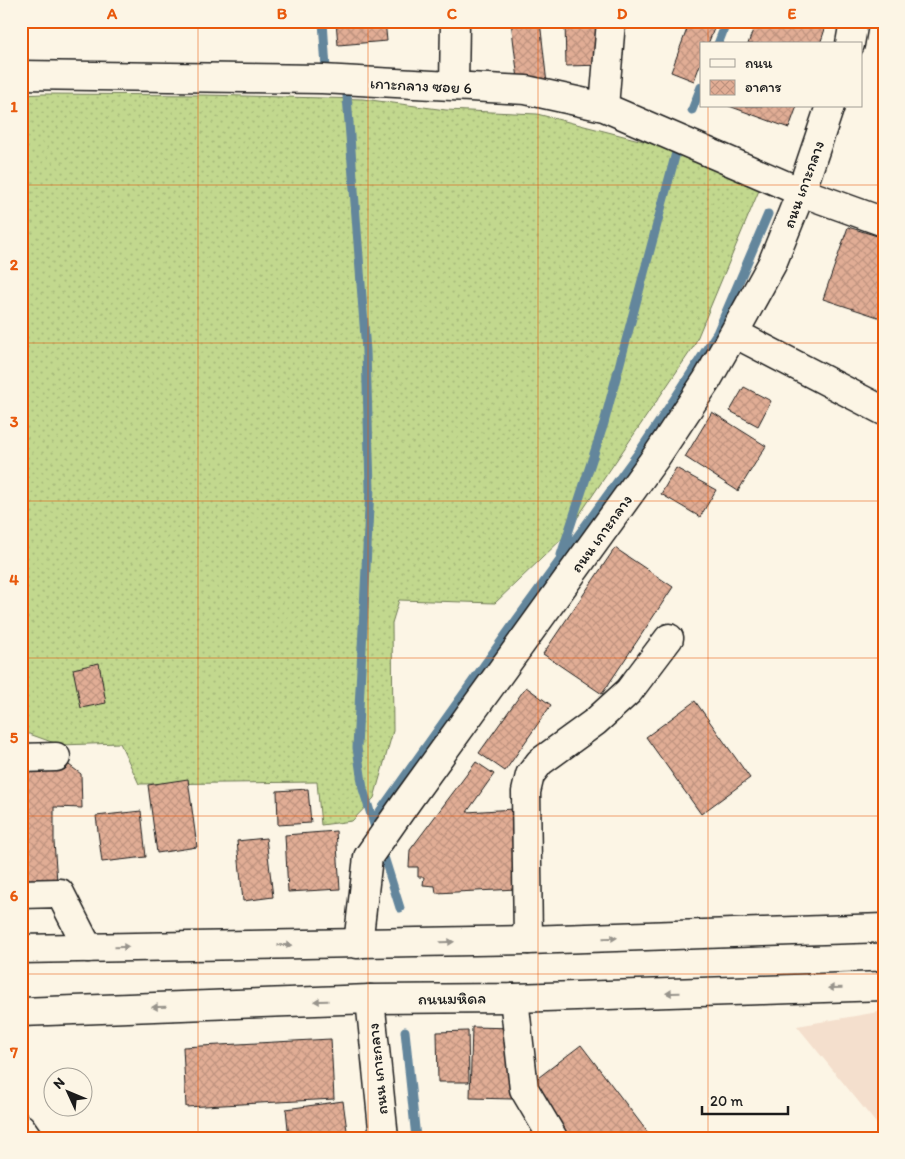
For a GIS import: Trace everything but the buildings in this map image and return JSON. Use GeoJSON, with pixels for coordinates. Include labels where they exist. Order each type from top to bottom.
{"type":"FeatureCollection","features":[{"type":"Feature","properties":{"kind":"street"},"geometry":{"type":"LineString","coordinates":[[454,86],[455,21]]}},
{"type":"Feature","properties":{"kind":"street"},"geometry":{"type":"LineString","coordinates":[[604,107],[611,21]]}},
{"type":"Feature","properties":{"kind":"street"},"geometry":{"type":"LineString","coordinates":[[850,42],[854,21]]}},
{"type":"Feature","properties":{"kind":"street","name":"เกาะกลาง ซอย 6"},"geometry":{"type":"LineString","coordinates":[[21,75],[322,79],[526,90],[604,107],[801,192],[884,222]]}},
{"type":"Feature","properties":{"kind":"street","name":"ถนน เกาะกลาง"},"geometry":{"type":"LineString","coordinates":[[358,944],[368,857],[656,457],[707,380],[772,264],[801,192],[829,108]]}},
{"type":"Feature","properties":{"kind":"street"},"geometry":{"type":"LineString","coordinates":[[734,333],[884,412]]}},
{"type":"Feature","properties":{"kind":"street"},"geometry":{"type":"LineString","coordinates":[[528,940],[526,792],[530,775],[540,762],[595,722],[629,691],[670,638]]}},
{"type":"Feature","properties":{"kind":"street"},"geometry":{"type":"LineString","coordinates":[[21,758],[56,756]]}},
{"type":"Feature","properties":{"kind":"street"},"geometry":{"type":"LineString","coordinates":[[21,894],[60,893],[88,948]]}},
{"type":"Feature","properties":{"kind":"street"},"geometry":{"type":"LineString","coordinates":[[21,949],[528,940],[884,928]]}},
{"type":"Feature","properties":{"kind":"street","name":"ถนนมหิดล"},"geometry":{"type":"LineString","coordinates":[[21,1012],[370,999],[514,998],[884,986]]}},
{"type":"Feature","properties":{"kind":"street"},"geometry":{"type":"LineString","coordinates":[[514,998],[524,1089],[553,1138]]}},
{"type":"Feature","properties":{"kind":"street","name":"ถนน เกาะกลาง"},"geometry":{"type":"LineString","coordinates":[[370,999],[384,1138]]}},
{"type":"Feature","properties":{"kind":"street"},"geometry":{"type":"LineString","coordinates":[[21,1128],[28,1138]]}},
{"type":"Feature","properties":{"kind":"shaded area"},"geometry":{"type":"Polygon","coordinates":[[[884,1011],[884,1133],[797,1026],[884,1011]]]}},
{"type":"Feature","properties":{"kind":"green space"},"geometry":{"type":"Polygon","coordinates":[[[21,95],[205,95],[363,99],[446,110],[537,114],[659,145],[760,188],[694,346],[565,536],[495,603],[399,600],[392,623],[393,731],[374,798],[352,821],[321,825],[317,782],[139,784],[120,743],[60,745],[21,731],[21,95]]]}},
{"type":"Feature","properties":{"kind":"waterway"},"geometry":{"type":"LineString","coordinates":[[323,21],[326,69]]}},
{"type":"Feature","properties":{"kind":"waterway"},"geometry":{"type":"LineString","coordinates":[[719,42],[727,21]]}},
{"type":"Feature","properties":{"kind":"waterway"},"geometry":{"type":"LineString","coordinates":[[692,110],[700,90]]}},
{"type":"Feature","properties":{"kind":"waterway"},"geometry":{"type":"LineString","coordinates":[[347,96],[366,351],[370,488],[357,748],[363,789],[377,834]]}},
{"type":"Feature","properties":{"kind":"waterway"},"geometry":{"type":"LineString","coordinates":[[561,555],[604,423],[677,149]]}},
{"type":"Feature","properties":{"kind":"waterway"},"geometry":{"type":"LineString","coordinates":[[373,821],[639,452],[677,395],[717,333],[768,214]]}},
{"type":"Feature","properties":{"kind":"waterway"},"geometry":{"type":"LineString","coordinates":[[381,847],[400,908]]}},
{"type":"Feature","properties":{"kind":"waterway"},"geometry":{"type":"LineString","coordinates":[[405,1031],[416,1138]]}}]}
